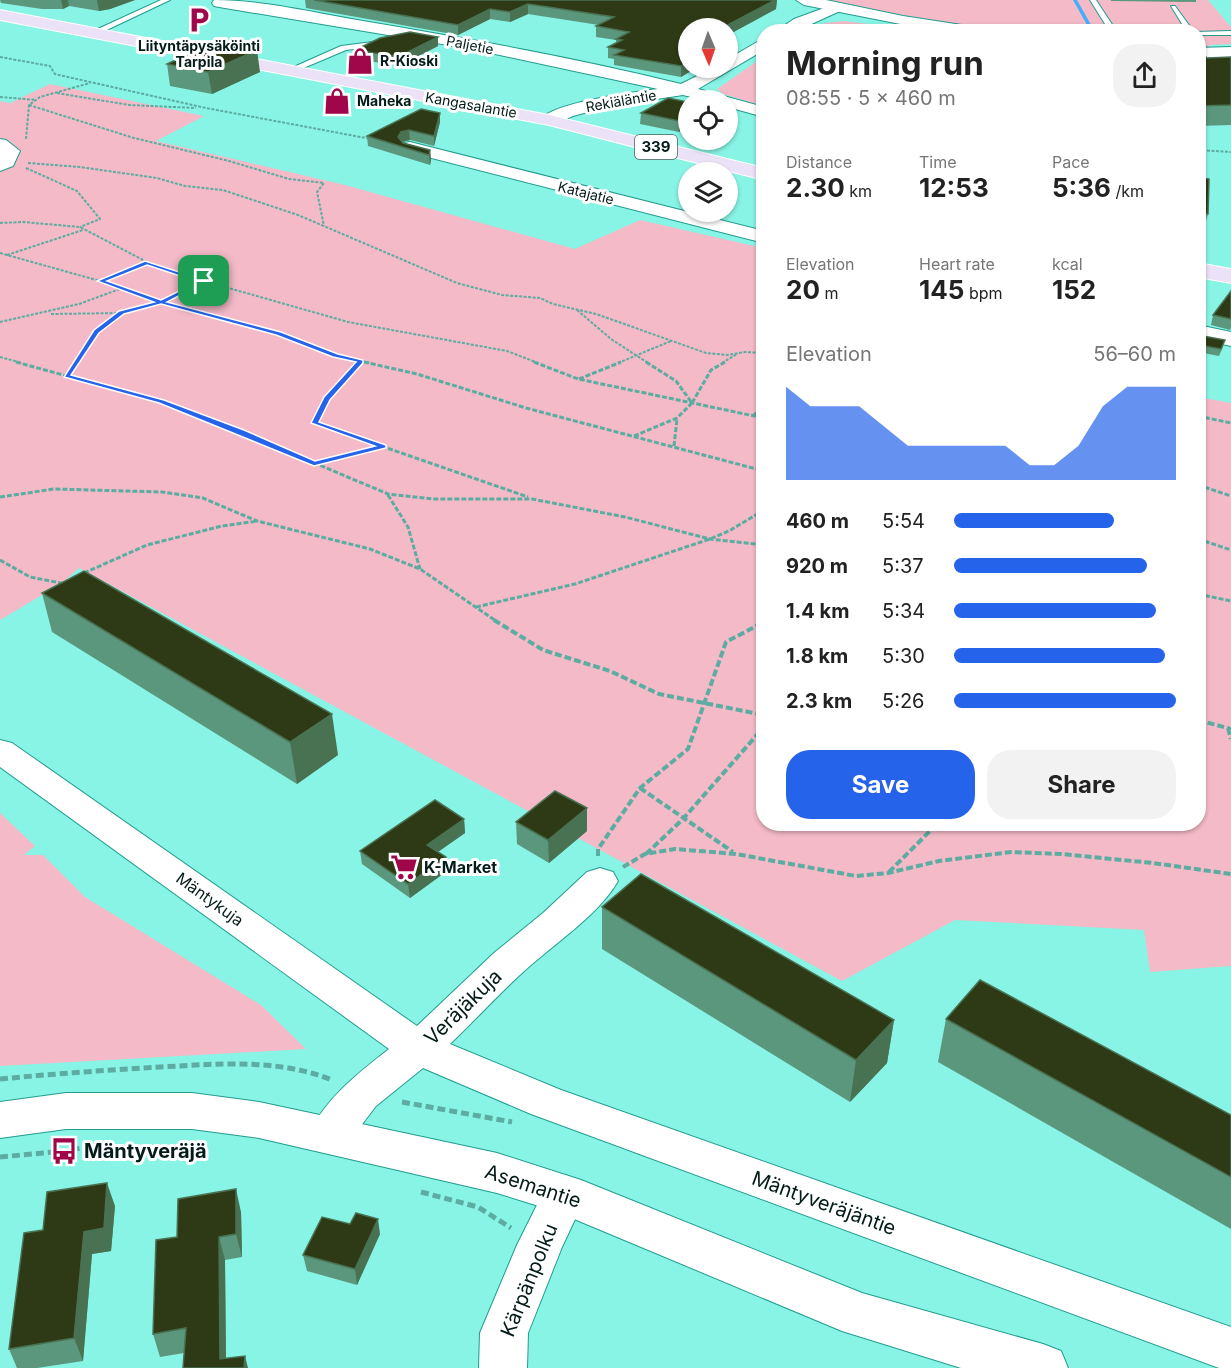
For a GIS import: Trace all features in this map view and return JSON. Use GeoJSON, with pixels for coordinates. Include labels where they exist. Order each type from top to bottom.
{"type":"FeatureCollection","features":[{"type":"Feature","properties":{"kind":"main road"},"geometry":{"type":"LineString","coordinates":[[804,0],[836,8],[929,24]]}},
{"type":"Feature","properties":{"kind":"main road","name":"Kangasalantie"},"geometry":{"type":"LineString","coordinates":[[0,15],[549,120],[756,172]]}},
{"type":"Feature","properties":{"kind":"main road"},"geometry":{"type":"LineString","coordinates":[[1206,50],[1231,52]]}},
{"type":"Feature","properties":{"kind":"main road"},"geometry":{"type":"LineString","coordinates":[[1206,271],[1231,276]]}},
{"type":"Feature","properties":{"kind":"main road","name":"Asemantie"},"geometry":{"type":"LineString","coordinates":[[0,1120],[66,1111],[192,1111],[259,1120],[497,1173],[565,1194],[859,1315],[1043,1368]]}},
{"type":"Feature","properties":{"kind":"street","name":"Paljetie"},"geometry":{"type":"LineString","coordinates":[[219,3],[416,35],[600,69],[683,90]]}},
{"type":"Feature","properties":{"kind":"street"},"geometry":{"type":"LineString","coordinates":[[796,24],[836,8]]}},
{"type":"Feature","properties":{"kind":"street","name":"Rekiäläntie"},"geometry":{"type":"LineString","coordinates":[[738,60],[756,49]]}},
{"type":"Feature","properties":{"kind":"street","name":"Rekiäläntie"},"geometry":{"type":"LineString","coordinates":[[683,90],[705,78]]}},
{"type":"Feature","properties":{"kind":"street","name":"Rekiäläntie"},"geometry":{"type":"LineString","coordinates":[[549,120],[567,112],[609,101],[678,91]]}},
{"type":"Feature","properties":{"kind":"street"},"geometry":{"type":"LineString","coordinates":[[738,105],[756,110]]}},
{"type":"Feature","properties":{"kind":"street"},"geometry":{"type":"LineString","coordinates":[[0,144],[11,151],[3,163]]}},
{"type":"Feature","properties":{"kind":"street","name":"Katajatie"},"geometry":{"type":"LineString","coordinates":[[410,147],[756,235]]}},
{"type":"Feature","properties":{"kind":"street"},"geometry":{"type":"LineString","coordinates":[[1206,334],[1231,339]]}},
{"type":"Feature","properties":{"kind":"street","name":"Mäntykuja"},"geometry":{"type":"LineString","coordinates":[[0,751],[419,1049]]}},
{"type":"Feature","properties":{"kind":"street","name":"Veräjäkuja"},"geometry":{"type":"LineString","coordinates":[[329,1135],[361,1094],[419,1049],[508,963],[556,924],[600,881]]}},
{"type":"Feature","properties":{"kind":"street","name":"Mäntyveräjäntie"},"geometry":{"type":"LineString","coordinates":[[419,1049],[557,1106],[1231,1350]]}},
{"type":"Feature","properties":{"kind":"street","name":"Kärpänpolku"},"geometry":{"type":"LineString","coordinates":[[503,1368],[504,1333],[540,1245],[565,1194]]}},
{"type":"Feature","properties":{"kind":"lane"},"geometry":{"type":"LineString","coordinates":[[93,33],[167,0]]}},
{"type":"Feature","properties":{"kind":"lane"},"geometry":{"type":"LineString","coordinates":[[1093,0],[1109,24]]}},
{"type":"Feature","properties":{"kind":"lane"},"geometry":{"type":"LineString","coordinates":[[1173,8],[1185,24]]}},
{"type":"Feature","properties":{"kind":"lane"},"geometry":{"type":"LineString","coordinates":[[1206,33],[1231,33]]}},
{"type":"Feature","properties":{"kind":"lane"},"geometry":{"type":"LineString","coordinates":[[291,70],[344,48],[393,42],[416,35]]}},
{"type":"Feature","properties":{"kind":"lane"},"geometry":{"type":"LineString","coordinates":[[1206,58],[1215,69]]}},
{"type":"Feature","properties":{"kind":"path"},"geometry":{"type":"LineString","coordinates":[[0,57],[50,66],[55,74],[59,75],[206,108],[410,147]]}},
{"type":"Feature","properties":{"kind":"path"},"geometry":{"type":"LineString","coordinates":[[92,82],[36,100],[29,105],[134,138],[229,161],[289,180],[324,183],[317,192],[325,227]]}},
{"type":"Feature","properties":{"kind":"path"},"geometry":{"type":"LineString","coordinates":[[57,93],[129,105],[206,108]]}},
{"type":"Feature","properties":{"kind":"path"},"geometry":{"type":"LineString","coordinates":[[0,97],[36,100]]}},
{"type":"Feature","properties":{"kind":"path"},"geometry":{"type":"LineString","coordinates":[[1206,150],[1231,152]]}},
{"type":"Feature","properties":{"kind":"path"},"geometry":{"type":"LineString","coordinates":[[3,163],[80,167],[157,178],[185,186],[223,190],[270,205],[457,283],[502,295],[540,298],[596,314],[706,353],[727,356],[756,353]]}},
{"type":"Feature","properties":{"kind":"path"},"geometry":{"type":"LineString","coordinates":[[3,163],[21,166],[77,191],[100,219],[82,229],[6,255]]}},
{"type":"Feature","properties":{"kind":"path"},"geometry":{"type":"LineString","coordinates":[[0,223],[23,222],[82,229],[147,262],[204,281],[348,322],[507,351],[578,379],[756,417]]}},
{"type":"Feature","properties":{"kind":"path"},"geometry":{"type":"LineString","coordinates":[[0,253],[100,281],[161,302],[279,333],[336,355],[417,374],[526,408],[756,469]]}},
{"type":"Feature","properties":{"kind":"path"},"geometry":{"type":"LineString","coordinates":[[100,281],[147,262]]}},
{"type":"Feature","properties":{"kind":"path"},"geometry":{"type":"LineString","coordinates":[[45,314],[122,313],[161,302],[204,281]]}},
{"type":"Feature","properties":{"kind":"path"},"geometry":{"type":"LineString","coordinates":[[0,322],[45,314],[120,288]]}},
{"type":"Feature","properties":{"kind":"path"},"geometry":{"type":"LineString","coordinates":[[577,309],[611,339],[676,381],[692,403]]}},
{"type":"Feature","properties":{"kind":"path"},"geometry":{"type":"LineString","coordinates":[[66,376],[96,332],[122,313]]}},
{"type":"Feature","properties":{"kind":"path"},"geometry":{"type":"LineString","coordinates":[[578,379],[671,341]]}},
{"type":"Feature","properties":{"kind":"path"},"geometry":{"type":"LineString","coordinates":[[634,436],[677,418],[692,403],[711,370],[740,353]]}},
{"type":"Feature","properties":{"kind":"path"},"geometry":{"type":"LineString","coordinates":[[0,357],[161,402],[241,432],[388,494],[433,499],[532,498]]}},
{"type":"Feature","properties":{"kind":"path"},"geometry":{"type":"LineString","coordinates":[[361,361],[326,399],[315,423],[532,498],[625,517],[710,539],[756,544]]}},
{"type":"Feature","properties":{"kind":"path"},"geometry":{"type":"LineString","coordinates":[[753,416],[756,413]]}},
{"type":"Feature","properties":{"kind":"path"},"geometry":{"type":"LineString","coordinates":[[674,446],[677,418]]}},
{"type":"Feature","properties":{"kind":"path"},"geometry":{"type":"LineString","coordinates":[[1206,418],[1231,423]]}},
{"type":"Feature","properties":{"kind":"path"},"geometry":{"type":"LineString","coordinates":[[314,464],[383,446]]}},
{"type":"Feature","properties":{"kind":"path"},"geometry":{"type":"LineString","coordinates":[[1206,487],[1231,495]]}},
{"type":"Feature","properties":{"kind":"path"},"geometry":{"type":"LineString","coordinates":[[0,497],[54,489],[162,492],[203,498],[257,521],[370,549],[420,569],[510,631],[543,650],[610,671],[659,694],[756,714]]}},
{"type":"Feature","properties":{"kind":"path"},"geometry":{"type":"LineString","coordinates":[[388,494],[408,527],[420,569]]}},
{"type":"Feature","properties":{"kind":"path"},"geometry":{"type":"LineString","coordinates":[[475,607],[575,584],[710,539],[756,515]]}},
{"type":"Feature","properties":{"kind":"path"},"geometry":{"type":"LineString","coordinates":[[84,573],[147,545],[222,526],[257,521]]}},
{"type":"Feature","properties":{"kind":"path"},"geometry":{"type":"LineString","coordinates":[[1206,542],[1231,550]]}},
{"type":"Feature","properties":{"kind":"path"},"geometry":{"type":"LineString","coordinates":[[0,560],[30,577],[71,586]]}},
{"type":"Feature","properties":{"kind":"path"},"geometry":{"type":"LineString","coordinates":[[62,583],[73,578]]}},
{"type":"Feature","properties":{"kind":"path"},"geometry":{"type":"LineString","coordinates":[[1206,596],[1231,601]]}},
{"type":"Feature","properties":{"kind":"path"},"geometry":{"type":"LineString","coordinates":[[756,626],[726,642],[688,749],[640,788],[598,849],[600,881],[645,854],[682,819],[756,736]]}},
{"type":"Feature","properties":{"kind":"path"},"geometry":{"type":"LineString","coordinates":[[1206,722],[1230,729],[1231,739]]}},
{"type":"Feature","properties":{"kind":"path"},"geometry":{"type":"LineString","coordinates":[[640,788],[736,854]]}},
{"type":"Feature","properties":{"kind":"path"},"geometry":{"type":"LineString","coordinates":[[888,873],[930,831]]}},
{"type":"Feature","properties":{"kind":"path"},"geometry":{"type":"LineString","coordinates":[[645,854],[675,849],[736,854],[856,876],[888,873],[939,861],[1011,852],[1153,862],[1231,874]]}},
{"type":"Feature","properties":{"kind":"path"},"geometry":{"type":"LineString","coordinates":[[0,1157],[108,1144]]}},
{"type":"Feature","properties":{"kind":"path"},"geometry":{"type":"LineString","coordinates":[[409,1188],[478,1207],[540,1245]]}},
{"type":"Feature","properties":{"kind":"shaded area"},"geometry":{"type":"Polygon","coordinates":[[[817,0],[1208,0],[1231,27],[1231,44],[1209,45],[1212,49],[1206,49],[1206,24],[953,24],[817,0]]]}},
{"type":"Feature","properties":{"kind":"shaded area"},"geometry":{"type":"Polygon","coordinates":[[[843,21],[869,24],[823,24],[843,21]]]}},
{"type":"Feature","properties":{"kind":"shaded area"},"geometry":{"type":"Polygon","coordinates":[[[756,62],[756,104],[738,98],[738,90],[718,90],[733,78],[738,78],[738,74],[756,62]]]}},
{"type":"Feature","properties":{"kind":"shaded area"},"geometry":{"type":"Polygon","coordinates":[[[50,84],[204,116],[156,141],[345,185],[575,249],[640,220],[756,246],[756,831],[1206,831],[1206,398],[1231,403],[1231,966],[1150,972],[1144,930],[955,920],[842,981],[79,568],[62,583],[0,620],[0,101],[10,103],[50,84]]]}},
{"type":"Feature","properties":{"kind":"shaded area"},"geometry":{"type":"Polygon","coordinates":[[[0,813],[35,846],[24,855],[43,855],[85,897],[261,1005],[306,1049],[0,1066],[0,813]]]}},
{"type":"Feature","properties":{"kind":"building"},"geometry":{"type":"Polygon","coordinates":[[[314,0],[775,0],[738,20],[678,18],[678,66],[614,55],[624,50],[608,47],[622,40],[616,39],[629,32],[596,26],[614,17],[528,4],[510,12],[490,9],[458,25],[314,0]]]}},
{"type":"Feature","properties":{"kind":"building"},"geometry":{"type":"Polygon","coordinates":[[[410,32],[438,37],[398,57],[355,50],[380,38],[410,32]]]}},
{"type":"Feature","properties":{"kind":"building"},"geometry":{"type":"Polygon","coordinates":[[[215,42],[257,50],[208,72],[167,64],[215,42]]]}},
{"type":"Feature","properties":{"kind":"building"},"geometry":{"type":"Polygon","coordinates":[[[1206,57],[1231,57],[1231,105],[1206,106],[1206,57]]]}},
{"type":"Feature","properties":{"kind":"building"},"geometry":{"type":"Polygon","coordinates":[[[668,98],[678,100],[678,121],[641,113],[668,98]]]}},
{"type":"Feature","properties":{"kind":"building"},"geometry":{"type":"Polygon","coordinates":[[[421,109],[440,113],[434,136],[409,130],[401,132],[398,137],[403,143],[430,150],[429,155],[367,136],[421,109]]]}},
{"type":"Feature","properties":{"kind":"building"},"geometry":{"type":"Polygon","coordinates":[[[1206,178],[1209,179],[1208,214],[1206,214],[1206,178]]]}},
{"type":"Feature","properties":{"kind":"building"},"geometry":{"type":"Polygon","coordinates":[[[1231,291],[1231,319],[1213,315],[1231,291]]]}},
{"type":"Feature","properties":{"kind":"building"},"geometry":{"type":"Polygon","coordinates":[[[1206,337],[1225,340],[1221,349],[1206,346],[1206,337]]]}},
{"type":"Feature","properties":{"kind":"building"},"geometry":{"type":"Polygon","coordinates":[[[84,571],[332,714],[290,742],[42,593],[84,571]]]}},
{"type":"Feature","properties":{"kind":"building"},"geometry":{"type":"Polygon","coordinates":[[[555,791],[587,808],[548,840],[516,822],[555,791]]]}},
{"type":"Feature","properties":{"kind":"building"},"geometry":{"type":"Polygon","coordinates":[[[435,800],[464,819],[427,845],[446,857],[408,884],[360,851],[435,800]]]}},
{"type":"Feature","properties":{"kind":"building"},"geometry":{"type":"Polygon","coordinates":[[[641,874],[894,1020],[856,1060],[602,907],[641,874]]]}},
{"type":"Feature","properties":{"kind":"building"},"geometry":{"type":"Polygon","coordinates":[[[980,980],[1231,1115],[1231,1177],[946,1019],[980,980]]]}},
{"type":"Feature","properties":{"kind":"building"},"geometry":{"type":"Polygon","coordinates":[[[107,1183],[104,1228],[84,1232],[74,1338],[9,1349],[24,1233],[43,1230],[47,1192],[107,1183]]]}},
{"type":"Feature","properties":{"kind":"building"},"geometry":{"type":"Polygon","coordinates":[[[236,1189],[236,1234],[219,1237],[220,1359],[245,1356],[244,1368],[183,1368],[186,1328],[153,1334],[156,1240],[177,1237],[178,1199],[236,1189]]]}},
{"type":"Feature","properties":{"kind":"building"},"geometry":{"type":"Polygon","coordinates":[[[356,1213],[378,1219],[355,1269],[303,1255],[322,1217],[350,1224],[356,1213]]]}},
{"type":"Feature","properties":{"kind":"waterway"},"geometry":{"type":"LineString","coordinates":[[1075,0],[1088,24]]}},
{"type":"Feature","properties":{"kind":"place","name":"Liityntäpysäköinti Tarpila"},"geometry":{"type":"Point","coordinates":[199,20]}},
{"type":"Feature","properties":{"kind":"place","name":"R-Kioski"},"geometry":{"type":"Point","coordinates":[360,61]}},
{"type":"Feature","properties":{"kind":"place","name":"Maheka"},"geometry":{"type":"Point","coordinates":[337,101]}},
{"type":"Feature","properties":{"kind":"place","name":"K-Market"},"geometry":{"type":"Point","coordinates":[404,867]}},
{"type":"Feature","properties":{"kind":"place","name":"Mäntyveräjä"},"geometry":{"type":"Point","coordinates":[64,1151]}},
{"type":"Feature","properties":{"kind":"route"},"geometry":{"type":"LineString","coordinates":[[204,281],[147,262],[100,281],[161,302],[122,313],[96,332],[66,376],[161,402],[241,432],[314,464],[383,446],[315,423],[326,399],[361,361],[336,355],[279,333],[161,302],[204,281]]}}]}
